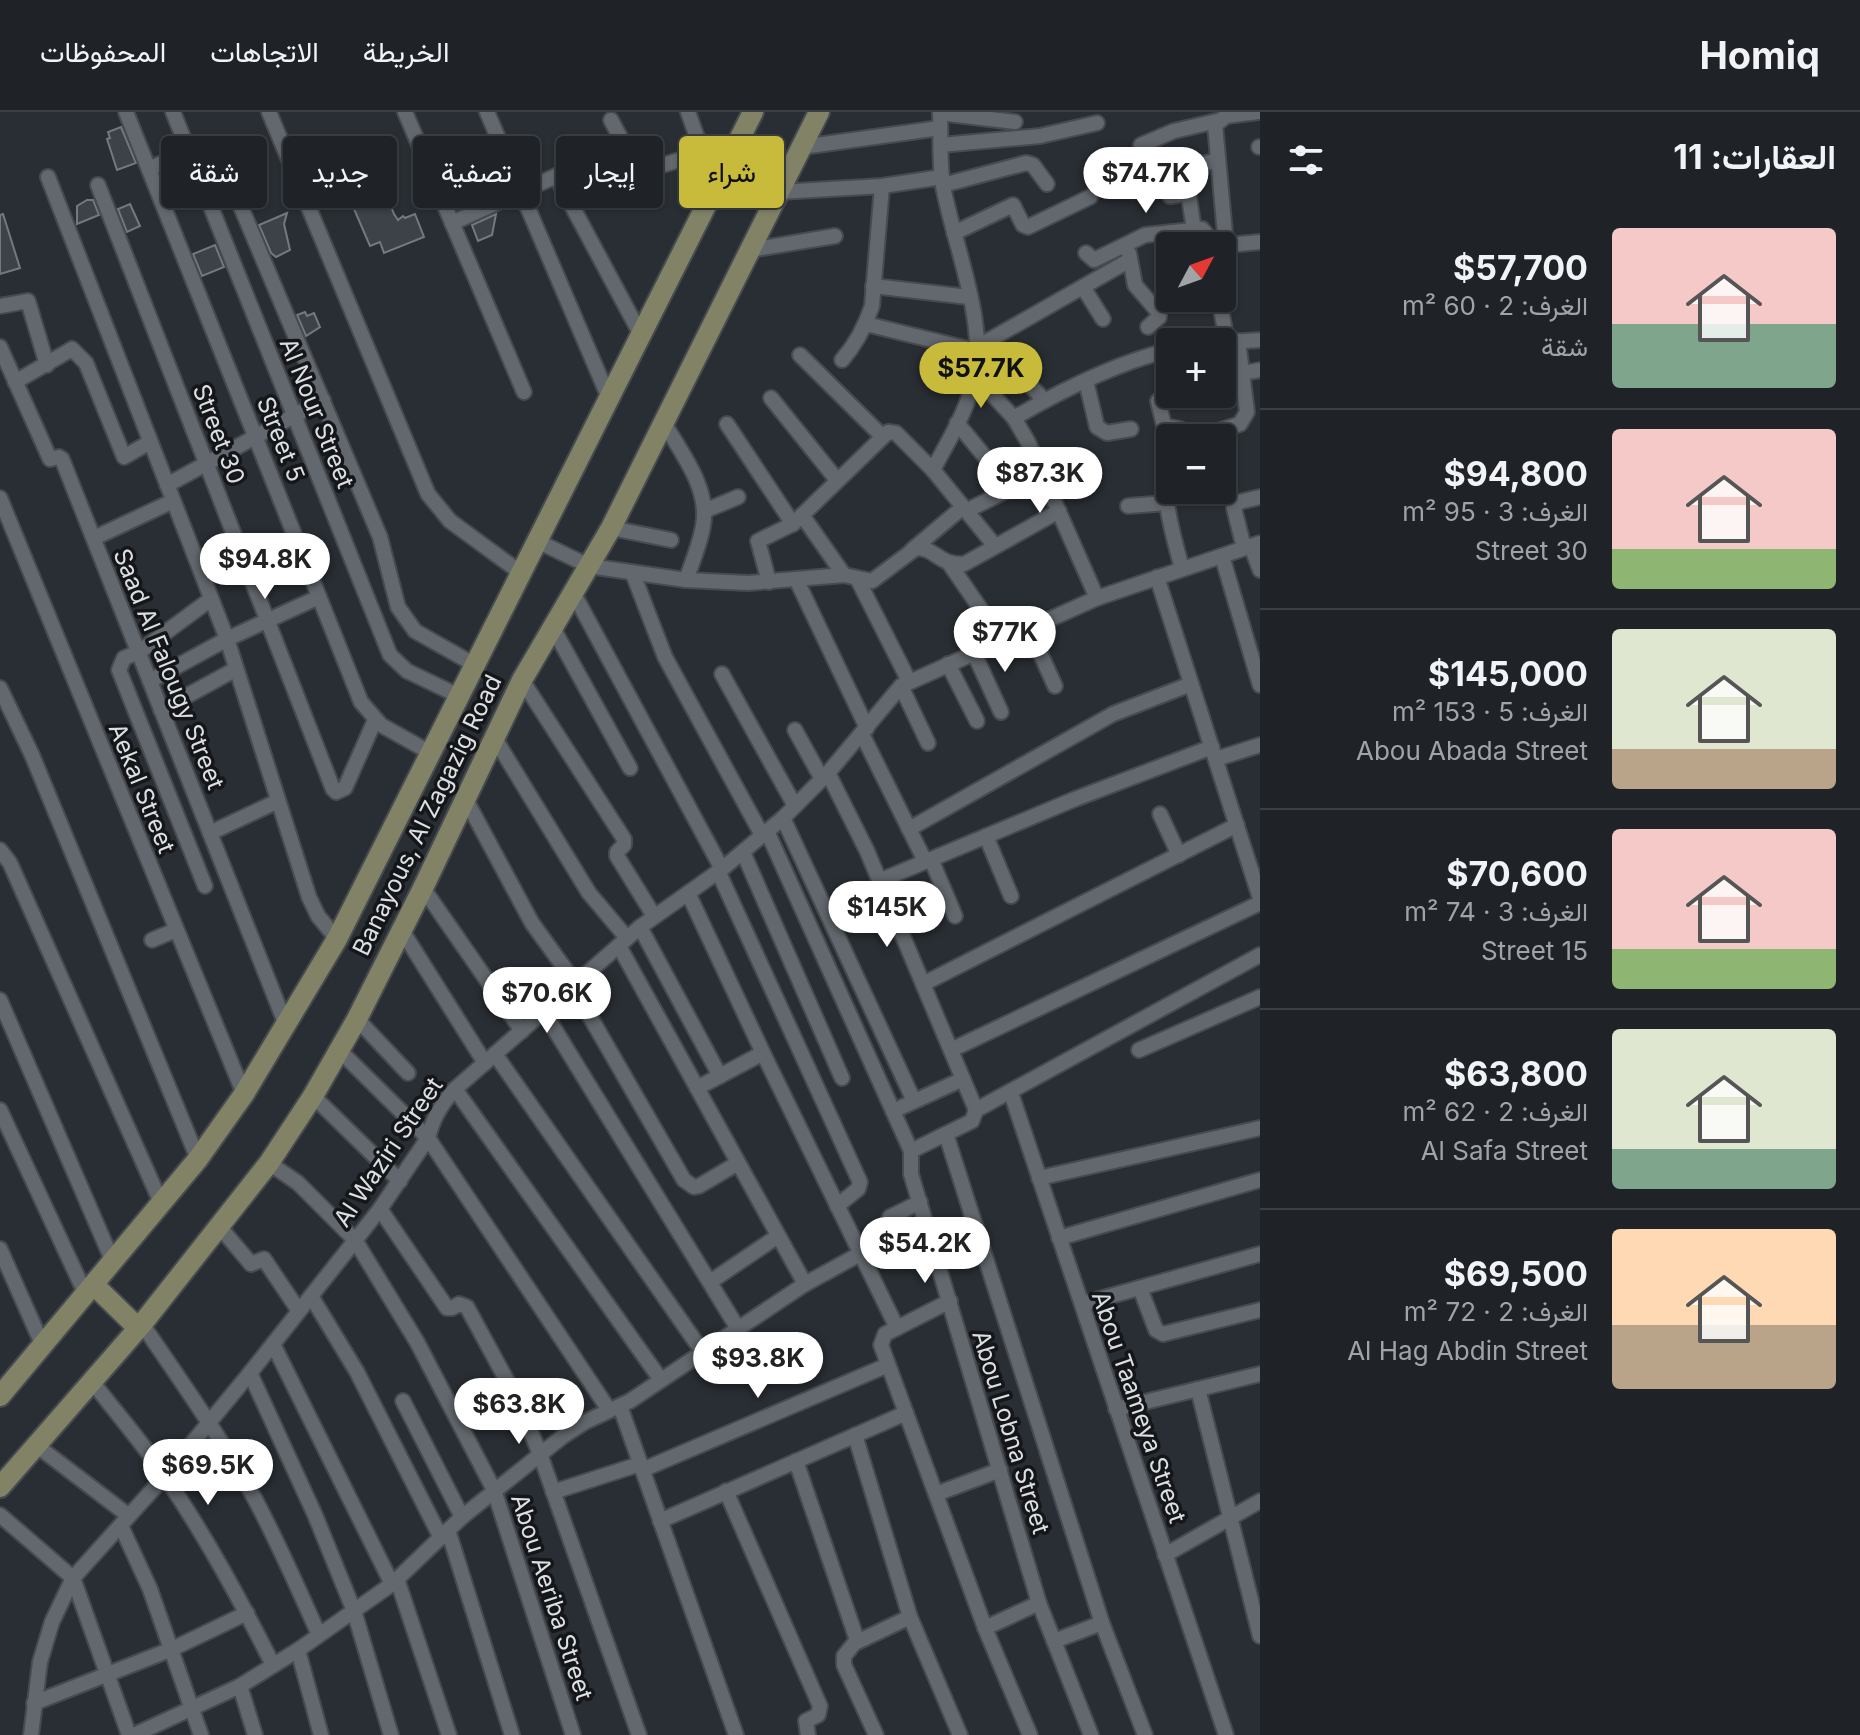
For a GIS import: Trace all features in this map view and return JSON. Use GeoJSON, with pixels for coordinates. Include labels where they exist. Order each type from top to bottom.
{"type":"FeatureCollection","features":[{"type":"Feature","properties":{"kind":"main road","name":"Banayous, Al Zagazig Road"},"geometry":{"type":"LineString","coordinates":[[741,136],[753,112]]}},
{"type":"Feature","properties":{"kind":"main road","name":"Banayous, Al Zagazig Road"},"geometry":{"type":"LineString","coordinates":[[784,182],[819,112]]}},
{"type":"Feature","properties":{"kind":"main road","name":"Banayous, Al Zagazig Road"},"geometry":{"type":"LineString","coordinates":[[0,1396],[198,1159],[244,1094],[286,1025],[337,939],[705,208]]}},
{"type":"Feature","properties":{"kind":"main road","name":"Banayous, Al Zagazig Road"},"geometry":{"type":"LineString","coordinates":[[0,1487],[140,1326],[269,1163],[313,1096],[357,1019],[423,888],[522,680],[611,528],[771,208]]}},
{"type":"Feature","properties":{"kind":"main road"},"geometry":{"type":"LineString","coordinates":[[90,1290],[140,1326]]}},
{"type":"Feature","properties":{"kind":"street","name":"Street 5"},"geometry":{"type":"LineString","coordinates":[[126,112],[361,702],[375,720],[388,730],[431,753]]}},
{"type":"Feature","properties":{"kind":"street","name":"Al Nour Street"},"geometry":{"type":"LineString","coordinates":[[173,112],[183,136]]}},
{"type":"Feature","properties":{"kind":"street"},"geometry":{"type":"LineString","coordinates":[[269,112],[428,494],[450,521],[521,573]]}},
{"type":"Feature","properties":{"kind":"street"},"geometry":{"type":"LineString","coordinates":[[405,112],[524,392]]}},
{"type":"Feature","properties":{"kind":"street"},"geometry":{"type":"LineString","coordinates":[[487,112],[497,136]]}},
{"type":"Feature","properties":{"kind":"street"},"geometry":{"type":"LineString","coordinates":[[688,112],[697,136]]}},
{"type":"Feature","properties":{"kind":"street"},"geometry":{"type":"LineString","coordinates":[[933,470],[969,400],[977,349],[969,297],[942,181],[940,112],[1016,117],[1012,140]]}},
{"type":"Feature","properties":{"kind":"street"},"geometry":{"type":"LineString","coordinates":[[1141,145],[1174,131],[1226,116],[1258,112]]}},
{"type":"Feature","properties":{"kind":"street"},"geometry":{"type":"LineString","coordinates":[[611,120],[619,136]]}},
{"type":"Feature","properties":{"kind":"street"},"geometry":{"type":"LineString","coordinates":[[1217,121],[1221,232]]}},
{"type":"Feature","properties":{"kind":"street"},"geometry":{"type":"LineString","coordinates":[[941,145],[1055,134],[1097,123]]}},
{"type":"Feature","properties":{"kind":"street"},"geometry":{"type":"LineString","coordinates":[[802,147],[940,128]]}},
{"type":"Feature","properties":{"kind":"street"},"geometry":{"type":"LineString","coordinates":[[1140,187],[1168,173],[1218,160]]}},
{"type":"Feature","properties":{"kind":"street"},"geometry":{"type":"LineString","coordinates":[[784,192],[942,181],[1026,163],[1033,165],[1047,184]]}},
{"type":"Feature","properties":{"kind":"street"},"geometry":{"type":"LineString","coordinates":[[149,169],[161,164]]}},
{"type":"Feature","properties":{"kind":"street"},"geometry":{"type":"LineString","coordinates":[[540,184],[556,176]]}},
{"type":"Feature","properties":{"kind":"street"},"geometry":{"type":"LineString","coordinates":[[48,177],[227,639],[309,897],[318,916],[337,939]]}},
{"type":"Feature","properties":{"kind":"street","name":"Street 30"},"geometry":{"type":"LineString","coordinates":[[98,185],[269,620],[339,788],[375,720]]}},
{"type":"Feature","properties":{"kind":"street"},"geometry":{"type":"LineString","coordinates":[[842,360],[856,343],[872,306],[882,186]]}},
{"type":"Feature","properties":{"kind":"street"},"geometry":{"type":"LineString","coordinates":[[1170,196],[1185,194],[1189,197],[1198,230]]}},
{"type":"Feature","properties":{"kind":"street"},"geometry":{"type":"LineString","coordinates":[[954,233],[1013,205],[1022,223],[1028,227],[1090,197]]}},
{"type":"Feature","properties":{"kind":"street","name":"Al Nour Street"},"geometry":{"type":"LineString","coordinates":[[212,208],[390,655],[407,671],[459,696]]}},
{"type":"Feature","properties":{"kind":"street"},"geometry":{"type":"LineString","coordinates":[[241,208],[380,537],[394,593],[405,620],[415,631],[475,665]]}},
{"type":"Feature","properties":{"kind":"street"},"geometry":{"type":"LineString","coordinates":[[452,223],[486,208]]}},
{"type":"Feature","properties":{"kind":"street"},"geometry":{"type":"LineString","coordinates":[[527,208],[609,398]]}},
{"type":"Feature","properties":{"kind":"street"},"geometry":{"type":"LineString","coordinates":[[573,208],[641,335]]}},
{"type":"Feature","properties":{"kind":"street"},"geometry":{"type":"LineString","coordinates":[[866,324],[977,349],[1083,287],[1129,252],[1145,235],[1202,232]]}},
{"type":"Feature","properties":{"kind":"street"},"geometry":{"type":"LineString","coordinates":[[750,250],[835,236]]}},
{"type":"Feature","properties":{"kind":"street"},"geometry":{"type":"LineString","coordinates":[[1236,244],[1260,242]]}},
{"type":"Feature","properties":{"kind":"street"},"geometry":{"type":"LineString","coordinates":[[1086,253],[1094,260],[1129,252]]}},
{"type":"Feature","properties":{"kind":"street"},"geometry":{"type":"LineString","coordinates":[[1129,252],[1135,285],[1159,313],[1159,317],[1148,327]]}},
{"type":"Feature","properties":{"kind":"street"},"geometry":{"type":"LineString","coordinates":[[873,286],[969,297]]}},
{"type":"Feature","properties":{"kind":"street"},"geometry":{"type":"LineString","coordinates":[[1083,287],[1103,319]]}},
{"type":"Feature","properties":{"kind":"street"},"geometry":{"type":"LineString","coordinates":[[0,306],[28,301],[47,365]]}},
{"type":"Feature","properties":{"kind":"street"},"geometry":{"type":"LineString","coordinates":[[1236,342],[1260,340]]}},
{"type":"Feature","properties":{"kind":"street","name":"Saad Al Falougy Street"},"geometry":{"type":"LineString","coordinates":[[0,347],[50,459],[62,459],[286,1025]]}},
{"type":"Feature","properties":{"kind":"street"},"geometry":{"type":"LineString","coordinates":[[15,382],[72,349],[86,363],[124,457],[150,442]]}},
{"type":"Feature","properties":{"kind":"street"},"geometry":{"type":"LineString","coordinates":[[1014,418],[1044,400],[1119,366],[1156,354]]}},
{"type":"Feature","properties":{"kind":"street"},"geometry":{"type":"LineString","coordinates":[[800,355],[882,436]]}},
{"type":"Feature","properties":{"kind":"street"},"geometry":{"type":"LineString","coordinates":[[1236,358],[1243,373],[1247,412],[1236,425]]}},
{"type":"Feature","properties":{"kind":"street"},"geometry":{"type":"LineString","coordinates":[[1014,368],[1044,400]]}},
{"type":"Feature","properties":{"kind":"street"},"geometry":{"type":"LineString","coordinates":[[1243,373],[1260,370]]}},
{"type":"Feature","properties":{"kind":"street"},"geometry":{"type":"LineString","coordinates":[[975,376],[1014,418],[1097,598]]}},
{"type":"Feature","properties":{"kind":"street"},"geometry":{"type":"LineString","coordinates":[[1086,381],[1100,430],[1107,433],[1131,429]]}},
{"type":"Feature","properties":{"kind":"street"},"geometry":{"type":"LineString","coordinates":[[771,398],[837,480]]}},
{"type":"Feature","properties":{"kind":"street"},"geometry":{"type":"LineString","coordinates":[[167,485],[323,400]]}},
{"type":"Feature","properties":{"kind":"street"},"geometry":{"type":"LineString","coordinates":[[664,423],[701,491],[704,511],[703,526],[686,580]]}},
{"type":"Feature","properties":{"kind":"street"},"geometry":{"type":"LineString","coordinates":[[957,423],[1011,488]]}},
{"type":"Feature","properties":{"kind":"street"},"geometry":{"type":"LineString","coordinates":[[727,424],[798,519],[851,577],[905,684],[928,743]]}},
{"type":"Feature","properties":{"kind":"street"},"geometry":{"type":"LineString","coordinates":[[769,582],[757,547],[758,541],[798,519],[888,432],[896,433],[933,470],[995,546]]}},
{"type":"Feature","properties":{"kind":"street"},"geometry":{"type":"LineString","coordinates":[[537,541],[589,566],[633,574],[686,580],[769,582],[851,577],[867,582],[877,579],[964,509],[1042,473]]}},
{"type":"Feature","properties":{"kind":"street"},"geometry":{"type":"LineString","coordinates":[[704,511],[738,497]]}},
{"type":"Feature","properties":{"kind":"street"},"geometry":{"type":"LineString","coordinates":[[1260,497],[1239,502],[1234,508],[1260,570]]}},
{"type":"Feature","properties":{"kind":"street","name":"Aekal Street"},"geometry":{"type":"LineString","coordinates":[[0,498],[244,1094]]}},
{"type":"Feature","properties":{"kind":"street"},"geometry":{"type":"LineString","coordinates":[[94,538],[173,501]]}},
{"type":"Feature","properties":{"kind":"street"},"geometry":{"type":"LineString","coordinates":[[1128,506],[1156,504]]}},
{"type":"Feature","properties":{"kind":"street"},"geometry":{"type":"LineString","coordinates":[[1167,504],[1182,569]]}},
{"type":"Feature","properties":{"kind":"street"},"geometry":{"type":"LineString","coordinates":[[949,563],[964,564],[1059,511]]}},
{"type":"Feature","properties":{"kind":"street"},"geometry":{"type":"LineString","coordinates":[[611,528],[671,540]]}},
{"type":"Feature","properties":{"kind":"street","name":"Al Waziri Street"},"geometry":{"type":"LineString","coordinates":[[31,1735],[40,1662],[52,1622],[73,1578],[210,1423],[380,1209],[428,1138],[442,1103],[455,1089],[640,927],[720,870],[783,818],[825,776],[905,684],[1097,598],[1252,546]]}},
{"type":"Feature","properties":{"kind":"street"},"geometry":{"type":"LineString","coordinates":[[912,550],[927,549],[949,563],[1002,640]]}},
{"type":"Feature","properties":{"kind":"street"},"geometry":{"type":"LineString","coordinates":[[1222,556],[1260,685]]}},
{"type":"Feature","properties":{"kind":"street","name":"Abou Lobna Street"},"geometry":{"type":"LineString","coordinates":[[633,574],[665,657],[764,833],[911,1151],[911,1174],[1039,1603],[1091,1735]]}},
{"type":"Feature","properties":{"kind":"street"},"geometry":{"type":"LineString","coordinates":[[951,1050],[1260,900],[1254,858],[1237,825],[1157,577]]}},
{"type":"Feature","properties":{"kind":"street"},"geometry":{"type":"LineString","coordinates":[[797,581],[909,829],[955,916]]}},
{"type":"Feature","properties":{"kind":"street"},"geometry":{"type":"LineString","coordinates":[[574,594],[720,870],[860,1182],[858,1189],[837,1206]]}},
{"type":"Feature","properties":{"kind":"street"},"geometry":{"type":"LineString","coordinates":[[150,681],[227,639],[319,597]]}},
{"type":"Feature","properties":{"kind":"street"},"geometry":{"type":"LineString","coordinates":[[205,886],[120,674],[120,666],[124,658],[139,652],[211,599]]}},
{"type":"Feature","properties":{"kind":"street"},"geometry":{"type":"LineString","coordinates":[[553,628],[630,768]]}},
{"type":"Feature","properties":{"kind":"street"},"geometry":{"type":"LineString","coordinates":[[1029,628],[1055,686]]}},
{"type":"Feature","properties":{"kind":"street"},"geometry":{"type":"LineString","coordinates":[[974,653],[1001,712]]}},
{"type":"Feature","properties":{"kind":"street"},"geometry":{"type":"LineString","coordinates":[[948,664],[977,721]]}},
{"type":"Feature","properties":{"kind":"street"},"geometry":{"type":"LineString","coordinates":[[161,710],[236,669]]}},
{"type":"Feature","properties":{"kind":"street"},"geometry":{"type":"LineString","coordinates":[[722,674],[795,806]]}},
{"type":"Feature","properties":{"kind":"street"},"geometry":{"type":"LineString","coordinates":[[522,680],[624,839],[617,856],[654,916]]}},
{"type":"Feature","properties":{"kind":"street"},"geometry":{"type":"LineString","coordinates":[[909,829],[1113,714],[1191,684]]}},
{"type":"Feature","properties":{"kind":"street"},"geometry":{"type":"LineString","coordinates":[[0,688],[32,755],[198,1159]]}},
{"type":"Feature","properties":{"kind":"street"},"geometry":{"type":"LineString","coordinates":[[795,730],[825,776],[879,881],[976,1110],[972,1121],[911,1151]]}},
{"type":"Feature","properties":{"kind":"street"},"geometry":{"type":"LineString","coordinates":[[494,737],[589,893],[623,942],[697,1088],[805,1284]]}},
{"type":"Feature","properties":{"kind":"street"},"geometry":{"type":"LineString","coordinates":[[879,881],[986,836],[1214,753],[1260,745]]}},
{"type":"Feature","properties":{"kind":"street"},"geometry":{"type":"LineString","coordinates":[[465,798],[532,923],[574,986],[684,1180],[694,1187],[699,1186],[738,1163]]}},
{"type":"Feature","properties":{"kind":"street"},"geometry":{"type":"LineString","coordinates":[[210,833],[278,801]]}},
{"type":"Feature","properties":{"kind":"street"},"geometry":{"type":"LineString","coordinates":[[1160,814],[1179,855]]}},
{"type":"Feature","properties":{"kind":"street"},"geometry":{"type":"LineString","coordinates":[[783,818],[914,1101]]}},
{"type":"Feature","properties":{"kind":"street"},"geometry":{"type":"LineString","coordinates":[[923,984],[1237,825]]}},
{"type":"Feature","properties":{"kind":"street"},"geometry":{"type":"LineString","coordinates":[[986,836],[1011,896]]}},
{"type":"Feature","properties":{"kind":"street"},"geometry":{"type":"LineString","coordinates":[[0,850],[10,863],[162,1205]]}},
{"type":"Feature","properties":{"kind":"street"},"geometry":{"type":"LineString","coordinates":[[743,852],[842,1078]]}},
{"type":"Feature","properties":{"kind":"street"},"geometry":{"type":"LineString","coordinates":[[423,888],[522,1031]]}},
{"type":"Feature","properties":{"kind":"street"},"geometry":{"type":"LineString","coordinates":[[688,893],[897,1328]]}},
{"type":"Feature","properties":{"kind":"street"},"geometry":{"type":"LineString","coordinates":[[640,927],[720,1076]]}},
{"type":"Feature","properties":{"kind":"street"},"geometry":{"type":"LineString","coordinates":[[401,929],[490,1058],[702,1351]]}},
{"type":"Feature","properties":{"kind":"street"},"geometry":{"type":"LineString","coordinates":[[152,940],[176,930]]}},
{"type":"Feature","properties":{"kind":"street"},"geometry":{"type":"LineString","coordinates":[[976,1110],[1260,955]]}},
{"type":"Feature","properties":{"kind":"street"},"geometry":{"type":"LineString","coordinates":[[1139,1050],[1260,997]]}},
{"type":"Feature","properties":{"kind":"street"},"geometry":{"type":"LineString","coordinates":[[0,1000],[113,1262]]}},
{"type":"Feature","properties":{"kind":"street"},"geometry":{"type":"LineString","coordinates":[[544,1012],[737,1327]]}},
{"type":"Feature","properties":{"kind":"street"},"geometry":{"type":"LineString","coordinates":[[357,1019],[408,1073]]}},
{"type":"Feature","properties":{"kind":"street"},"geometry":{"type":"LineString","coordinates":[[339,1050],[428,1138],[615,1408],[641,1467],[736,1735]]}},
{"type":"Feature","properties":{"kind":"street"},"geometry":{"type":"LineString","coordinates":[[697,1088],[763,1053]]}},
{"type":"Feature","properties":{"kind":"street"},"geometry":{"type":"LineString","coordinates":[[893,1111],[963,1079]]}},
{"type":"Feature","properties":{"kind":"street"},"geometry":{"type":"LineString","coordinates":[[455,1089],[661,1380]]}},
{"type":"Feature","properties":{"kind":"street","name":"Abou Taameya Street"},"geometry":{"type":"LineString","coordinates":[[1011,1093],[1226,1735]]}},
{"type":"Feature","properties":{"kind":"street"},"geometry":{"type":"LineString","coordinates":[[313,1096],[400,1181]]}},
{"type":"Feature","properties":{"kind":"street"},"geometry":{"type":"LineString","coordinates":[[0,1110],[90,1290]]}},
{"type":"Feature","properties":{"kind":"street"},"geometry":{"type":"LineString","coordinates":[[1039,1178],[1260,1128]]}},
{"type":"Feature","properties":{"kind":"street"},"geometry":{"type":"LineString","coordinates":[[946,1134],[1102,1623],[1145,1735]]}},
{"type":"Feature","properties":{"kind":"street","name":"Abou Aeriba Street"},"geometry":{"type":"LineString","coordinates":[[269,1163],[298,1183],[355,1240],[417,1342],[494,1490],[573,1735]]}},
{"type":"Feature","properties":{"kind":"street"},"geometry":{"type":"LineString","coordinates":[[1059,1238],[1260,1180]]}},
{"type":"Feature","properties":{"kind":"street"},"geometry":{"type":"LineString","coordinates":[[0,1515],[73,1578],[131,1735],[240,1686],[298,1650],[394,1582],[462,1517],[573,1430],[661,1380],[805,1284],[891,1237],[890,1217],[920,1202]]}},
{"type":"Feature","properties":{"kind":"street"},"geometry":{"type":"LineString","coordinates":[[380,1209],[447,1308],[459,1304],[467,1307],[518,1401],[540,1454],[639,1735]]}},
{"type":"Feature","properties":{"kind":"street"},"geometry":{"type":"LineString","coordinates":[[219,1226],[252,1264],[262,1258],[265,1260],[299,1311]]}},
{"type":"Feature","properties":{"kind":"street"},"geometry":{"type":"LineString","coordinates":[[710,1282],[778,1236]]}},
{"type":"Feature","properties":{"kind":"street"},"geometry":{"type":"LineString","coordinates":[[0,1249],[43,1346]]}},
{"type":"Feature","properties":{"kind":"street"},"geometry":{"type":"LineString","coordinates":[[1082,1304],[1260,1254]]}},
{"type":"Feature","properties":{"kind":"street"},"geometry":{"type":"LineString","coordinates":[[1140,1288],[1156,1330],[1163,1334],[1260,1310]]}},
{"type":"Feature","properties":{"kind":"street"},"geometry":{"type":"LineString","coordinates":[[311,1296],[357,1372],[444,1534],[512,1735]]}},
{"type":"Feature","properties":{"kind":"street"},"geometry":{"type":"LineString","coordinates":[[950,1301],[897,1328],[881,1339],[881,1345],[985,1628],[1030,1735]]}},
{"type":"Feature","properties":{"kind":"street"},"geometry":{"type":"LineString","coordinates":[[140,1326],[210,1423],[251,1492],[287,1562],[319,1635]]}},
{"type":"Feature","properties":{"kind":"street"},"geometry":{"type":"LineString","coordinates":[[273,1344],[394,1582],[449,1735]]}},
{"type":"Feature","properties":{"kind":"street"},"geometry":{"type":"LineString","coordinates":[[553,1492],[641,1467],[888,1365]]}},
{"type":"Feature","properties":{"kind":"street"},"geometry":{"type":"LineString","coordinates":[[250,1373],[315,1515],[354,1611],[391,1735]]}},
{"type":"Feature","properties":{"kind":"street"},"geometry":{"type":"LineString","coordinates":[[1116,1409],[1260,1374]]}},
{"type":"Feature","properties":{"kind":"street"},"geometry":{"type":"LineString","coordinates":[[91,1380],[165,1476],[221,1566],[273,1665]]}},
{"type":"Feature","properties":{"kind":"street"},"geometry":{"type":"LineString","coordinates":[[1198,1389],[1260,1636]]}},
{"type":"Feature","properties":{"kind":"street"},"geometry":{"type":"LineString","coordinates":[[403,1401],[462,1517]]}},
{"type":"Feature","properties":{"kind":"street"},"geometry":{"type":"LineString","coordinates":[[660,1521],[906,1413]]}},
{"type":"Feature","properties":{"kind":"street"},"geometry":{"type":"LineString","coordinates":[[855,1435],[910,1617],[960,1735]]}},
{"type":"Feature","properties":{"kind":"street"},"geometry":{"type":"LineString","coordinates":[[36,1445],[125,1521],[201,1735]]}},
{"type":"Feature","properties":{"kind":"street"},"geometry":{"type":"LineString","coordinates":[[796,1461],[857,1642]]}},
{"type":"Feature","properties":{"kind":"street"},"geometry":{"type":"LineString","coordinates":[[936,1494],[1000,1470]]}},
{"type":"Feature","properties":{"kind":"street"},"geometry":{"type":"LineString","coordinates":[[726,1491],[820,1706],[818,1715],[804,1725],[808,1735]]}},
{"type":"Feature","properties":{"kind":"street"},"geometry":{"type":"LineString","coordinates":[[1165,1555],[1260,1501]]}},
{"type":"Feature","properties":{"kind":"street"},"geometry":{"type":"LineString","coordinates":[[985,1628],[1039,1603]]}},
{"type":"Feature","properties":{"kind":"street"},"geometry":{"type":"LineString","coordinates":[[34,1703],[172,1649],[247,1613]]}},
{"type":"Feature","properties":{"kind":"street"},"geometry":{"type":"LineString","coordinates":[[876,1735],[843,1662],[844,1656],[857,1642],[910,1617]]}},
{"type":"Feature","properties":{"kind":"street"},"geometry":{"type":"LineString","coordinates":[[1054,1641],[1102,1623]]}},
{"type":"Feature","properties":{"kind":"street"},"geometry":{"type":"LineString","coordinates":[[298,1650],[321,1735]]}},
{"type":"Feature","properties":{"kind":"street"},"geometry":{"type":"LineString","coordinates":[[240,1686],[255,1735]]}},
{"type":"Feature","properties":{"kind":"building"},"geometry":{"type":"Polygon","coordinates":[[[121,127],[136,163],[117,170],[107,139],[110,138],[108,132],[121,127]]]}},
{"type":"Feature","properties":{"kind":"building"},"geometry":{"type":"Polygon","coordinates":[[[93,200],[99,215],[77,224],[77,206],[93,200]]]}},
{"type":"Feature","properties":{"kind":"building"},"geometry":{"type":"Polygon","coordinates":[[[130,204],[140,226],[127,232],[118,209],[130,204]]]}},
{"type":"Feature","properties":{"kind":"building"},"geometry":{"type":"Polygon","coordinates":[[[354,208],[392,208],[398,220],[415,214],[424,237],[384,253],[380,242],[370,246],[354,208]]]}},
{"type":"Feature","properties":{"kind":"building"},"geometry":{"type":"Polygon","coordinates":[[[287,213],[284,224],[290,250],[276,257],[271,253],[259,225],[287,213]]]}},
{"type":"Feature","properties":{"kind":"building"},"geometry":{"type":"Polygon","coordinates":[[[3,214],[20,268],[0,274],[0,215],[3,214]]]}},
{"type":"Feature","properties":{"kind":"building"},"geometry":{"type":"Polygon","coordinates":[[[496,214],[492,235],[478,241],[472,225],[496,214]]]}},
{"type":"Feature","properties":{"kind":"building"},"geometry":{"type":"Polygon","coordinates":[[[215,245],[224,267],[202,276],[193,254],[215,245]]]}},
{"type":"Feature","properties":{"kind":"building"},"geometry":{"type":"Polygon","coordinates":[[[305,312],[307,316],[314,313],[320,327],[306,336],[297,315],[305,312]]]}}]}
